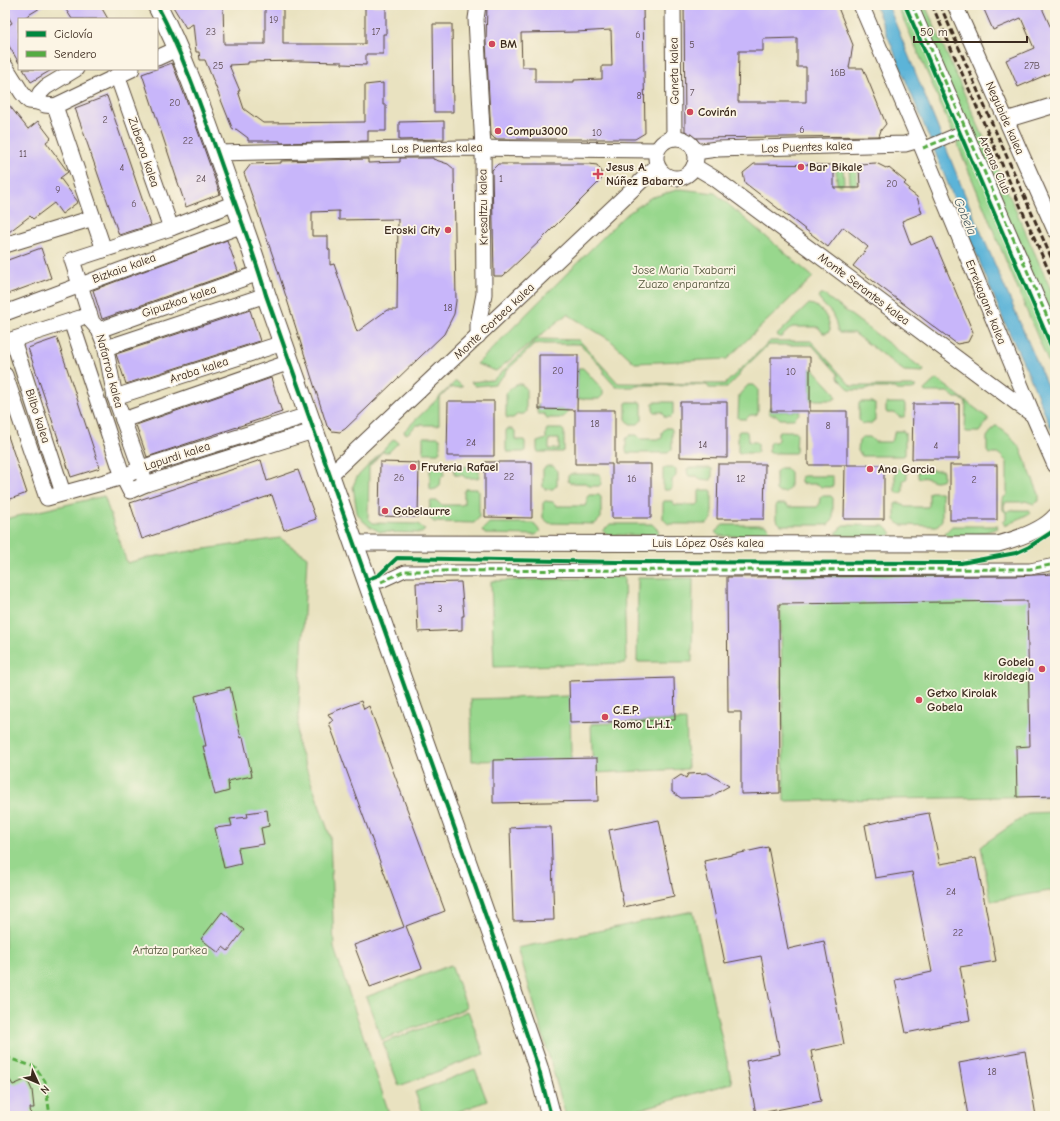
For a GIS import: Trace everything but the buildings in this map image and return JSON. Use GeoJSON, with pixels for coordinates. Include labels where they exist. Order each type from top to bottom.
{"type":"FeatureCollection","features":[{"type":"Feature","properties":{"kind":"street","name":"Kresaltzu kalea"},"geometry":{"type":"LineString","coordinates":[[478,5],[476,19],[483,148],[484,294],[478,325],[478,336]]}},
{"type":"Feature","properties":{"kind":"street","name":"Ganeta kalea"},"geometry":{"type":"LineString","coordinates":[[673,5],[674,138]]}},
{"type":"Feature","properties":{"kind":"street","name":"Errekagane kalea"},"geometry":{"type":"LineString","coordinates":[[861,5],[924,144],[1033,416],[1055,465]]}},
{"type":"Feature","properties":{"kind":"street","name":"Arenas Club"},"geometry":{"type":"LineString","coordinates":[[912,5],[1055,335]]}},
{"type":"Feature","properties":{"kind":"street","name":"Negubide kalea"},"geometry":{"type":"LineString","coordinates":[[956,5],[1055,230]]}},
{"type":"Feature","properties":{"kind":"street"},"geometry":{"type":"LineString","coordinates":[[159,14],[179,48],[218,153],[329,476],[538,1067],[551,1116]]}},
{"type":"Feature","properties":{"kind":"street"},"geometry":{"type":"LineString","coordinates":[[158,58],[179,48]]}},
{"type":"Feature","properties":{"kind":"street"},"geometry":{"type":"LineString","coordinates":[[5,66],[22,93],[29,101],[55,106],[130,70]]}},
{"type":"Feature","properties":{"kind":"street"},"geometry":{"type":"LineString","coordinates":[[38,102],[40,93],[46,87],[74,70]]}},
{"type":"Feature","properties":{"kind":"street","name":"Zuberoa kalea"},"geometry":{"type":"LineString","coordinates":[[117,75],[171,228]]}},
{"type":"Feature","properties":{"kind":"street"},"geometry":{"type":"LineString","coordinates":[[55,106],[104,250]]}},
{"type":"Feature","properties":{"kind":"street"},"geometry":{"type":"LineString","coordinates":[[1006,120],[1055,106]]}},
{"type":"Feature","properties":{"kind":"street","name":"Los Puentes kalea"},"geometry":{"type":"LineString","coordinates":[[695,159],[718,149],[924,144],[966,130]]}},
{"type":"Feature","properties":{"kind":"street"},"geometry":{"type":"LineString","coordinates":[[674,138],[681,138],[692,146],[695,159],[686,175],[676,178],[664,175],[657,166],[655,156],[657,150],[664,142],[674,138]]}},
{"type":"Feature","properties":{"kind":"street","name":"Los Puentes kalea"},"geometry":{"type":"LineString","coordinates":[[218,153],[391,148],[657,150]]}},
{"type":"Feature","properties":{"kind":"street","name":"Monte Serantes kalea"},"geometry":{"type":"LineString","coordinates":[[695,159],[714,178],[1033,416]]}},
{"type":"Feature","properties":{"kind":"street","name":"Monte Gorbea kalea"},"geometry":{"type":"LineString","coordinates":[[329,476],[657,166]]}},
{"type":"Feature","properties":{"kind":"street","name":"Bizkaia kalea"},"geometry":{"type":"LineString","coordinates":[[72,260],[171,228],[235,203]]}},
{"type":"Feature","properties":{"kind":"street"},"geometry":{"type":"LineString","coordinates":[[5,245],[93,218]]}},
{"type":"Feature","properties":{"kind":"street","name":"Bizkaia kalea"},"geometry":{"type":"LineString","coordinates":[[5,313],[243,225]]}},
{"type":"Feature","properties":{"kind":"street","name":"Nafarroa kalea"},"geometry":{"type":"LineString","coordinates":[[72,260],[92,322],[100,330],[106,348],[115,397],[146,484]]}},
{"type":"Feature","properties":{"kind":"street","name":"Gipuzkoa kalea"},"geometry":{"type":"LineString","coordinates":[[100,330],[259,273]]}},
{"type":"Feature","properties":{"kind":"street","name":"Gipuzkoa kalea"},"geometry":{"type":"LineString","coordinates":[[106,348],[266,295]]}},
{"type":"Feature","properties":{"kind":"street"},"geometry":{"type":"LineString","coordinates":[[9,341],[90,315]]}},
{"type":"Feature","properties":{"kind":"street","name":"Nafarroa kalea"},"geometry":{"type":"LineString","coordinates":[[71,321],[123,477],[130,491]]}},
{"type":"Feature","properties":{"kind":"street","name":"Bilbo kalea"},"geometry":{"type":"LineString","coordinates":[[9,341],[63,493]]}},
{"type":"Feature","properties":{"kind":"street","name":"Araba kalea"},"geometry":{"type":"LineString","coordinates":[[115,397],[283,343]]}},
{"type":"Feature","properties":{"kind":"street","name":"Araba kalea"},"geometry":{"type":"LineString","coordinates":[[123,420],[290,362]]}},
{"type":"Feature","properties":{"kind":"street","name":"Bilbo kalea"},"geometry":{"type":"LineString","coordinates":[[5,375],[47,498]]}},
{"type":"Feature","properties":{"kind":"street","name":"Lapurdi kalea"},"geometry":{"type":"LineString","coordinates":[[47,498],[123,477],[141,468],[311,423]]}},
{"type":"Feature","properties":{"kind":"street","name":"Lapurdi kalea"},"geometry":{"type":"LineString","coordinates":[[130,491],[311,423]]}},
{"type":"Feature","properties":{"kind":"street","name":"Luis López Osés kalea"},"geometry":{"type":"LineString","coordinates":[[353,543],[998,544],[1020,537],[1050,522],[1055,516]]}},
{"type":"Feature","properties":{"kind":"street"},"geometry":{"type":"LineString","coordinates":[[380,582],[405,571],[1030,569],[1055,564]]}},
{"type":"Feature","properties":{"kind":"street"},"geometry":{"type":"LineString","coordinates":[[538,1067],[543,1116]]}},
{"type":"Feature","properties":{"kind":"green space"},"geometry":{"type":"Polygon","coordinates":[[[897,5],[925,5],[1055,299],[1055,378],[958,144],[897,5]]]}},
{"type":"Feature","properties":{"kind":"green space"},"geometry":{"type":"Polygon","coordinates":[[[838,165],[842,165],[843,167],[844,183],[842,185],[837,184],[836,167],[838,167],[838,165]]]}},
{"type":"Feature","properties":{"kind":"green space"},"geometry":{"type":"Polygon","coordinates":[[[851,165],[855,165],[855,167],[857,167],[857,183],[855,185],[851,185],[850,183],[849,167],[851,167],[851,165]]]}},
{"type":"Feature","properties":{"kind":"green space","name":"Jose Maria Txabarri Zuazo enparantza"},"geometry":{"type":"Polygon","coordinates":[[[680,189],[715,193],[813,277],[727,359],[635,363],[610,340],[567,314],[496,371],[477,364],[623,217],[650,198],[680,189]]]}},
{"type":"Feature","properties":{"kind":"green space"},"geometry":{"type":"Polygon","coordinates":[[[821,294],[924,370],[923,372],[904,371],[854,333],[839,333],[833,315],[818,297],[821,294]]]}},
{"type":"Feature","properties":{"kind":"green space"},"geometry":{"type":"Polygon","coordinates":[[[809,304],[821,310],[827,318],[830,330],[827,333],[823,333],[818,327],[792,327],[781,337],[779,337],[777,335],[809,304]]]}},
{"type":"Feature","properties":{"kind":"green space"},"geometry":{"type":"Polygon","coordinates":[[[537,339],[579,340],[618,383],[725,384],[770,341],[811,341],[851,386],[917,386],[912,390],[868,388],[865,390],[850,390],[838,378],[838,374],[812,345],[768,345],[740,372],[739,376],[727,388],[709,388],[707,385],[636,385],[634,387],[616,387],[604,374],[604,370],[580,344],[535,344],[506,371],[495,384],[475,386],[471,382],[493,380],[537,339]]]}},
{"type":"Feature","properties":{"kind":"green space"},"geometry":{"type":"Polygon","coordinates":[[[578,368],[583,368],[603,390],[603,395],[599,399],[577,399],[578,368]]]}},
{"type":"Feature","properties":{"kind":"green space"},"geometry":{"type":"Polygon","coordinates":[[[810,369],[813,369],[835,393],[836,398],[833,400],[810,400],[810,369]]]}},
{"type":"Feature","properties":{"kind":"green space"},"geometry":{"type":"Polygon","coordinates":[[[937,379],[988,418],[979,432],[965,431],[966,403],[960,398],[955,398],[948,392],[925,392],[924,390],[937,379]]]}},
{"type":"Feature","properties":{"kind":"green space"},"geometry":{"type":"Polygon","coordinates":[[[456,381],[463,387],[450,388],[439,399],[438,425],[417,425],[407,434],[404,432],[404,431],[456,381]]]}},
{"type":"Feature","properties":{"kind":"green space"},"geometry":{"type":"Polygon","coordinates":[[[516,384],[521,384],[526,388],[526,412],[524,414],[518,414],[513,418],[507,418],[506,393],[516,384]]]}},
{"type":"Feature","properties":{"kind":"green space"},"geometry":{"type":"Polygon","coordinates":[[[748,385],[754,385],[758,389],[758,413],[756,415],[750,415],[746,419],[740,419],[738,418],[739,395],[748,385]]]}},
{"type":"Feature","properties":{"kind":"green space"},"geometry":{"type":"Polygon","coordinates":[[[860,402],[873,402],[875,404],[875,420],[870,424],[863,424],[859,420],[860,402]]]}},
{"type":"Feature","properties":{"kind":"green space"},"geometry":{"type":"Polygon","coordinates":[[[626,403],[642,403],[642,420],[638,424],[630,424],[626,419],[626,403]]]}},
{"type":"Feature","properties":{"kind":"green space"},"geometry":{"type":"Polygon","coordinates":[[[653,403],[673,403],[673,415],[671,417],[665,417],[662,412],[655,412],[653,410],[653,403]]]}},
{"type":"Feature","properties":{"kind":"green space"},"geometry":{"type":"Polygon","coordinates":[[[887,403],[905,404],[905,416],[899,417],[895,413],[887,413],[887,403]]]}},
{"type":"Feature","properties":{"kind":"green space"},"geometry":{"type":"Polygon","coordinates":[[[539,404],[539,409],[568,410],[568,413],[562,418],[547,418],[544,414],[538,414],[537,406],[539,404]]]}},
{"type":"Feature","properties":{"kind":"green space"},"geometry":{"type":"Polygon","coordinates":[[[771,406],[771,411],[800,411],[794,419],[780,419],[776,415],[771,415],[769,413],[769,408],[771,406]]]}},
{"type":"Feature","properties":{"kind":"green space"},"geometry":{"type":"Polygon","coordinates":[[[995,426],[1009,435],[1020,448],[1039,494],[1039,501],[1034,504],[1025,501],[1006,502],[1004,509],[1007,512],[1009,510],[1029,510],[1030,513],[1005,526],[1003,522],[1006,519],[1006,513],[1003,510],[1003,498],[1007,495],[1007,462],[999,454],[989,454],[987,451],[987,437],[995,426]]]}},
{"type":"Feature","properties":{"kind":"green space"},"geometry":{"type":"Polygon","coordinates":[[[666,428],[671,428],[672,430],[672,449],[668,453],[627,453],[626,439],[630,435],[637,435],[641,439],[660,439],[662,438],[662,432],[666,428]]]}},
{"type":"Feature","properties":{"kind":"green space"},"geometry":{"type":"Polygon","coordinates":[[[507,429],[513,429],[515,431],[516,440],[524,440],[524,452],[507,452],[507,429]]]}},
{"type":"Feature","properties":{"kind":"green space"},"geometry":{"type":"Polygon","coordinates":[[[547,429],[562,429],[564,431],[564,450],[562,452],[538,452],[537,442],[546,439],[547,429]],[[549,439],[549,449],[559,449],[559,439],[549,439]]]}},
{"type":"Feature","properties":{"kind":"green space"},"geometry":{"type":"Polygon","coordinates":[[[895,431],[903,431],[905,433],[905,455],[862,456],[858,451],[859,441],[863,437],[870,437],[875,442],[890,442],[893,439],[895,431]]]}},
{"type":"Feature","properties":{"kind":"green space"},"geometry":{"type":"Polygon","coordinates":[[[738,432],[747,432],[749,442],[756,442],[758,444],[758,452],[738,452],[738,432]]]}},
{"type":"Feature","properties":{"kind":"green space"},"geometry":{"type":"Polygon","coordinates":[[[778,432],[797,432],[795,453],[769,452],[769,444],[778,440],[778,432]]]}},
{"type":"Feature","properties":{"kind":"green space"},"geometry":{"type":"Polygon","coordinates":[[[424,437],[440,438],[440,451],[438,453],[424,453],[424,437]]]}},
{"type":"Feature","properties":{"kind":"green space"},"geometry":{"type":"Polygon","coordinates":[[[394,439],[398,443],[389,452],[382,452],[369,467],[368,518],[373,523],[418,524],[425,530],[422,533],[380,532],[369,526],[357,513],[353,486],[357,477],[394,439]]]}},
{"type":"Feature","properties":{"kind":"green space"},"geometry":{"type":"Polygon","coordinates":[[[432,466],[442,466],[444,468],[444,475],[441,477],[440,486],[431,490],[430,468],[432,466]]]}},
{"type":"Feature","properties":{"kind":"green space"},"geometry":{"type":"Polygon","coordinates":[[[456,466],[477,467],[479,468],[479,477],[466,478],[462,475],[456,475],[454,473],[456,466]]]}},
{"type":"Feature","properties":{"kind":"green space"},"geometry":{"type":"Polygon","coordinates":[[[547,466],[553,466],[557,470],[557,485],[553,489],[545,489],[543,487],[543,469],[547,466]]]}},
{"type":"Feature","properties":{"kind":"green space"},"geometry":{"type":"Polygon","coordinates":[[[664,468],[676,469],[676,476],[672,480],[672,488],[670,490],[664,490],[663,488],[664,468]]]}},
{"type":"Feature","properties":{"kind":"green space"},"geometry":{"type":"Polygon","coordinates":[[[711,468],[712,478],[711,480],[700,479],[697,476],[689,476],[687,469],[711,468]]]}},
{"type":"Feature","properties":{"kind":"green space"},"geometry":{"type":"Polygon","coordinates":[[[780,468],[786,468],[790,472],[790,488],[785,492],[778,492],[776,490],[776,472],[780,468]]]}},
{"type":"Feature","properties":{"kind":"green space"},"geometry":{"type":"Polygon","coordinates":[[[897,469],[905,469],[907,471],[907,478],[903,481],[903,491],[901,493],[897,493],[895,491],[895,471],[897,469]]]}},
{"type":"Feature","properties":{"kind":"green space"},"geometry":{"type":"Polygon","coordinates":[[[919,470],[941,470],[943,471],[943,479],[936,481],[919,478],[919,470]]]}},
{"type":"Feature","properties":{"kind":"green space"},"geometry":{"type":"Polygon","coordinates":[[[570,474],[599,474],[601,476],[601,484],[599,486],[589,486],[586,483],[570,483],[568,481],[568,476],[570,474]]]}},
{"type":"Feature","properties":{"kind":"green space"},"geometry":{"type":"Polygon","coordinates":[[[832,476],[833,486],[821,487],[818,484],[803,484],[801,482],[801,477],[832,476]]]}},
{"type":"Feature","properties":{"kind":"green space"},"geometry":{"type":"Polygon","coordinates":[[[466,489],[477,489],[479,491],[479,518],[474,523],[434,522],[429,518],[431,501],[437,501],[441,505],[462,505],[464,504],[464,491],[466,489]]]}},
{"type":"Feature","properties":{"kind":"green space"},"geometry":{"type":"Polygon","coordinates":[[[700,490],[712,491],[712,519],[707,524],[668,524],[663,519],[664,501],[672,501],[675,505],[697,505],[699,503],[700,490]]]}},
{"type":"Feature","properties":{"kind":"green space"},"geometry":{"type":"Polygon","coordinates":[[[930,492],[942,493],[942,520],[937,526],[900,525],[895,520],[895,504],[901,503],[906,507],[927,507],[929,506],[930,492]]]}},
{"type":"Feature","properties":{"kind":"green space"},"geometry":{"type":"Polygon","coordinates":[[[589,495],[599,495],[601,497],[601,518],[595,524],[549,523],[543,518],[543,503],[545,501],[553,502],[557,506],[585,506],[589,495]]]}},
{"type":"Feature","properties":{"kind":"green space","name":"Artatza parkea"},"geometry":{"type":"Polygon","coordinates":[[[104,496],[127,563],[150,557],[280,538],[307,557],[297,742],[330,836],[334,948],[390,1116],[5,1116],[5,519],[104,496]]]}},
{"type":"Feature","properties":{"kind":"green space"},"geometry":{"type":"Polygon","coordinates":[[[821,496],[831,496],[833,498],[833,520],[828,525],[781,525],[776,520],[777,504],[785,504],[789,507],[817,507],[821,496]]]}},
{"type":"Feature","properties":{"kind":"green space"},"geometry":{"type":"Polygon","coordinates":[[[489,523],[533,523],[540,531],[536,535],[485,534],[482,530],[489,523]]]}},
{"type":"Feature","properties":{"kind":"green space"},"geometry":{"type":"Polygon","coordinates":[[[610,524],[652,524],[659,531],[656,535],[607,535],[603,531],[610,524]]]}},
{"type":"Feature","properties":{"kind":"green space"},"geometry":{"type":"Polygon","coordinates":[[[723,525],[765,525],[772,532],[768,536],[719,536],[715,532],[723,525]]]}},
{"type":"Feature","properties":{"kind":"green space"},"geometry":{"type":"Polygon","coordinates":[[[843,525],[885,526],[892,533],[888,537],[840,536],[836,533],[843,525]]]}},
{"type":"Feature","properties":{"kind":"green space"},"geometry":{"type":"Polygon","coordinates":[[[997,525],[998,528],[977,535],[949,537],[945,533],[952,526],[997,525]]]}},
{"type":"Feature","properties":{"kind":"green space","name":"Getxo Kirolak Gobela"},"geometry":{"type":"Polygon","coordinates":[[[780,573],[1015,573],[1027,576],[1054,574],[1055,796],[784,801],[780,573]]]}},
{"type":"Feature","properties":{"kind":"green space"},"geometry":{"type":"Polygon","coordinates":[[[624,577],[626,663],[494,667],[491,581],[624,577]]]}},
{"type":"Feature","properties":{"kind":"green space"},"geometry":{"type":"Polygon","coordinates":[[[638,578],[693,578],[692,662],[637,662],[638,578]]]}},
{"type":"Feature","properties":{"kind":"green space"},"geometry":{"type":"Polygon","coordinates":[[[570,696],[571,759],[472,761],[471,699],[570,696]]]}},
{"type":"Feature","properties":{"kind":"green space"},"geometry":{"type":"Polygon","coordinates":[[[686,720],[688,769],[593,773],[591,724],[686,720]]]}},
{"type":"Feature","properties":{"kind":"green space"},"geometry":{"type":"Polygon","coordinates":[[[1055,812],[1055,890],[991,901],[981,846],[1029,813],[1055,812]]]}},
{"type":"Feature","properties":{"kind":"green space"},"geometry":{"type":"Polygon","coordinates":[[[693,911],[732,1083],[616,1116],[566,1116],[518,948],[693,911]]]}},
{"type":"Feature","properties":{"kind":"green space"},"geometry":{"type":"Polygon","coordinates":[[[451,965],[467,1008],[382,1040],[366,997],[451,965]]]}},
{"type":"Feature","properties":{"kind":"green space"},"geometry":{"type":"Polygon","coordinates":[[[468,1011],[484,1054],[399,1086],[383,1043],[468,1011]]]}},
{"type":"Feature","properties":{"kind":"green space"},"geometry":{"type":"Polygon","coordinates":[[[475,1069],[487,1101],[446,1116],[424,1116],[415,1092],[475,1069]]]}},
{"type":"Feature","properties":{"kind":"water","name":"Gobela"},"geometry":{"type":"Polygon","coordinates":[[[875,5],[888,5],[965,195],[1055,404],[1055,438],[1029,375],[1003,319],[875,5]]]}},
{"type":"Feature","properties":{"kind":"railway"},"geometry":{"type":"LineString","coordinates":[[932,5],[1055,285]]}},
{"type":"Feature","properties":{"kind":"railway"},"geometry":{"type":"LineString","coordinates":[[940,5],[1055,266]]}},
{"type":"Feature","properties":{"kind":"marked path"},"geometry":{"type":"LineString","coordinates":[[912,5],[1055,335]]}},
{"type":"Feature","properties":{"kind":"marked path"},"geometry":{"type":"LineString","coordinates":[[923,148],[962,132]]}},
{"type":"Feature","properties":{"kind":"marked path"},"geometry":{"type":"LineString","coordinates":[[381,582],[405,571],[1030,569],[1055,564]]}},
{"type":"Feature","properties":{"kind":"marked path"},"geometry":{"type":"LineString","coordinates":[[5,1057],[35,1067],[45,1081],[50,1116]]}},
{"type":"Feature","properties":{"kind":"cycle path"},"geometry":{"type":"LineString","coordinates":[[157,5],[177,47],[195,91],[252,251],[266,295],[497,948],[538,1067],[551,1116]]}},
{"type":"Feature","properties":{"kind":"cycle path"},"geometry":{"type":"LineString","coordinates":[[905,5],[1055,355]]}},
{"type":"Feature","properties":{"kind":"cycle path"},"geometry":{"type":"LineString","coordinates":[[366,580],[379,575],[397,558],[617,562],[961,563],[1016,553],[1029,547],[1055,530]]}},
{"type":"Feature","properties":{"kind":"place","name":"BM"},"geometry":{"type":"Point","coordinates":[492,44]}},
{"type":"Feature","properties":{"kind":"place","name":"Covirán"},"geometry":{"type":"Point","coordinates":[690,112]}},
{"type":"Feature","properties":{"kind":"place","name":"Compu3000"},"geometry":{"type":"Point","coordinates":[498,131]}},
{"type":"Feature","properties":{"kind":"place","name":"Bar Bikale"},"geometry":{"type":"Point","coordinates":[801,167]}},
{"type":"Feature","properties":{"kind":"place","name":"Jesus A. Núñez Babarro"},"geometry":{"type":"Point","coordinates":[598,174]}},
{"type":"Feature","properties":{"kind":"place","name":"Eroski City"},"geometry":{"type":"Point","coordinates":[448,230]}},
{"type":"Feature","properties":{"kind":"place","name":"Fruteria Rafael"},"geometry":{"type":"Point","coordinates":[413,467]}},
{"type":"Feature","properties":{"kind":"place","name":"Ana Garcia"},"geometry":{"type":"Point","coordinates":[870,469]}},
{"type":"Feature","properties":{"kind":"place","name":"Gobelaurre"},"geometry":{"type":"Point","coordinates":[385,511]}},
{"type":"Feature","properties":{"kind":"place","name":"Gobela kiroldegia"},"geometry":{"type":"Point","coordinates":[1042,669]}},
{"type":"Feature","properties":{"kind":"place","name":"Getxo Kirolak Gobela"},"geometry":{"type":"Point","coordinates":[919,700]}},
{"type":"Feature","properties":{"kind":"place","name":"C.E.P. Romo L.H.I."},"geometry":{"type":"Point","coordinates":[605,717]}}]}
